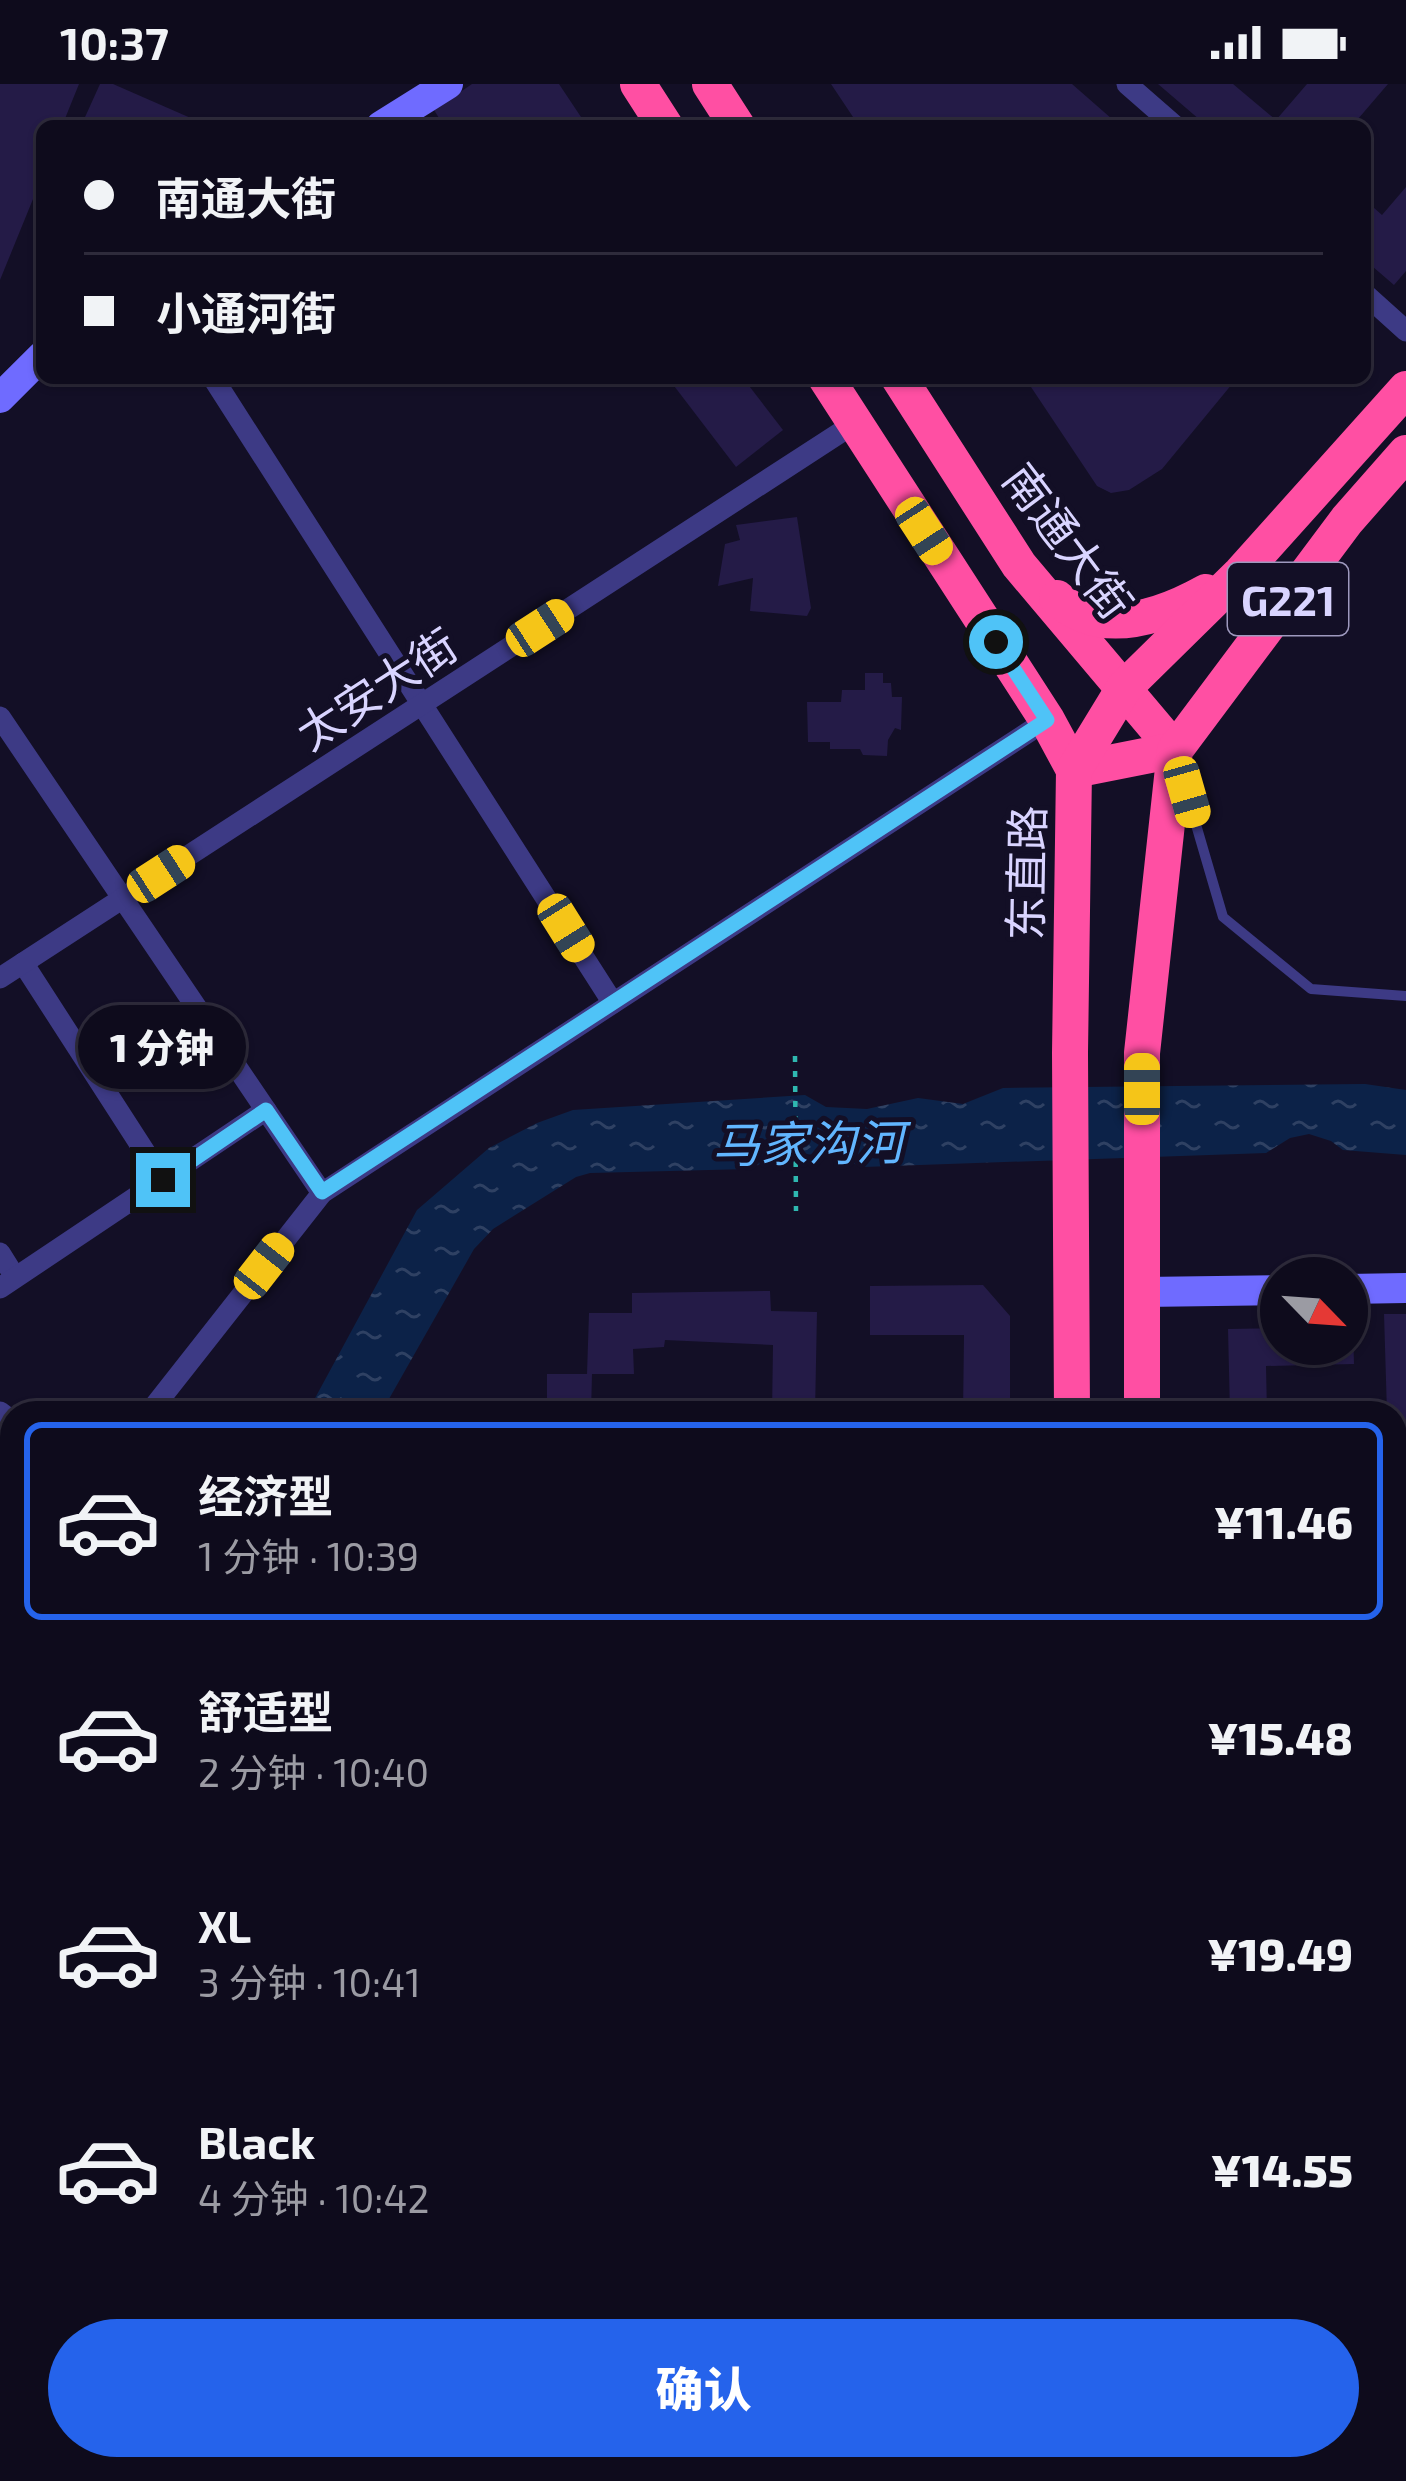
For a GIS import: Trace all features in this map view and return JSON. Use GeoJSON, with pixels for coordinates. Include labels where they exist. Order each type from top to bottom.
{"type":"FeatureCollection","features":[{"type":"Feature","properties":{"kind":"highway"},"geometry":{"type":"LineString","coordinates":[[638,84],[661,120]]}},
{"type":"Feature","properties":{"kind":"highway"},"geometry":{"type":"LineString","coordinates":[[710,84],[733,120]]}},
{"type":"Feature","properties":{"kind":"highway"},"geometry":{"type":"LineString","coordinates":[[830,384],[1047,720],[1074,770],[1175,750],[1142,1053],[1142,1401]]}},
{"type":"Feature","properties":{"kind":"highway","name":"南通大街"},"geometry":{"type":"LineString","coordinates":[[902,384],[1018,566],[1175,750]]}},
{"type":"Feature","properties":{"kind":"highway","name":"东直路"},"geometry":{"type":"LineString","coordinates":[[1072,1401],[1074,770],[1124,688],[1241,573],[1406,389]]}},
{"type":"Feature","properties":{"kind":"highway","name":"G221"},"geometry":{"type":"LineString","coordinates":[[1175,750],[1347,520],[1406,453]]}},
{"type":"Feature","properties":{"kind":"highway"},"geometry":{"type":"LineString","coordinates":[[1018,566],[1066,606],[1094,618],[1129,621],[1167,613],[1241,573]]}},
{"type":"Feature","properties":{"kind":"street"},"geometry":{"type":"LineString","coordinates":[[391,120],[448,84]]}},
{"type":"Feature","properties":{"kind":"street"},"geometry":{"type":"LineString","coordinates":[[1127,84],[1168,120]]}},
{"type":"Feature","properties":{"kind":"street"},"geometry":{"type":"LineString","coordinates":[[1371,300],[1406,331]]}},
{"type":"Feature","properties":{"kind":"street"},"geometry":{"type":"LineString","coordinates":[[0,398],[36,362]]}},
{"type":"Feature","properties":{"kind":"street"},"geometry":{"type":"LineString","coordinates":[[217,384],[613,1003]]}},
{"type":"Feature","properties":{"kind":"street","name":"太安大街"},"geometry":{"type":"LineString","coordinates":[[0,978],[855,424]]}},
{"type":"Feature","properties":{"kind":"street"},"geometry":{"type":"LineString","coordinates":[[0,717],[322,1192]]}},
{"type":"Feature","properties":{"kind":"street"},"geometry":{"type":"LineString","coordinates":[[157,1401],[322,1192],[1047,720]]}},
{"type":"Feature","properties":{"kind":"street"},"geometry":{"type":"LineString","coordinates":[[23,963],[163,1180]]}},
{"type":"Feature","properties":{"kind":"street"},"geometry":{"type":"LineString","coordinates":[[0,1253],[8,1283],[266,1110]]}},
{"type":"Feature","properties":{"kind":"street"},"geometry":{"type":"LineString","coordinates":[[1368,1289],[1406,1288]]}},
{"type":"Feature","properties":{"kind":"street"},"geometry":{"type":"LineString","coordinates":[[1143,1292],[1260,1290]]}},
{"type":"Feature","properties":{"kind":"lane"},"geometry":{"type":"LineString","coordinates":[[1175,750],[1222,917],[1311,989],[1406,996]]}},
{"type":"Feature","properties":{"kind":"path"},"geometry":{"type":"LineString","coordinates":[[795,1056],[796,1211]]}},
{"type":"Feature","properties":{"kind":"water","name":"马家沟河"},"geometry":{"type":"Polygon","coordinates":[[[1365,1084],[1406,1090],[1406,1155],[1343,1150],[1309,1134],[1290,1138],[1266,1153],[863,1167],[841,1159],[787,1153],[748,1169],[590,1173],[493,1229],[474,1249],[388,1401],[314,1401],[417,1210],[489,1148],[537,1123],[573,1110],[805,1095],[826,1107],[867,1109],[918,1098],[963,1104],[1003,1088],[1365,1084]]]}},
{"type":"Feature","properties":{"kind":"building"},"geometry":{"type":"Polygon","coordinates":[[[0,84],[79,84],[64,120],[36,120],[36,192],[0,280],[0,84]]]}},
{"type":"Feature","properties":{"kind":"building"},"geometry":{"type":"Polygon","coordinates":[[[100,84],[113,84],[195,120],[84,120],[100,84]]]}},
{"type":"Feature","properties":{"kind":"building"},"geometry":{"type":"Polygon","coordinates":[[[472,84],[559,84],[583,120],[440,120],[434,110],[472,84]]]}},
{"type":"Feature","properties":{"kind":"building"},"geometry":{"type":"Polygon","coordinates":[[[831,84],[1072,84],[1113,120],[855,120],[831,84]]]}},
{"type":"Feature","properties":{"kind":"building"},"geometry":{"type":"Polygon","coordinates":[[[1158,84],[1233,84],[1276,120],[1200,120],[1158,84]]]}},
{"type":"Feature","properties":{"kind":"building"},"geometry":{"type":"Polygon","coordinates":[[[1307,84],[1388,84],[1357,120],[1276,120],[1307,84]]]}},
{"type":"Feature","properties":{"kind":"building"},"geometry":{"type":"Polygon","coordinates":[[[1406,187],[1406,271],[1394,285],[1371,265],[1371,205],[1382,215],[1406,187]]]}},
{"type":"Feature","properties":{"kind":"building"},"geometry":{"type":"Polygon","coordinates":[[[673,384],[748,384],[783,430],[736,467],[673,384]]]}},
{"type":"Feature","properties":{"kind":"building"},"geometry":{"type":"Polygon","coordinates":[[[1029,384],[1232,384],[1162,469],[1129,490],[1111,493],[1097,486],[1029,384]]]}},
{"type":"Feature","properties":{"kind":"building"},"geometry":{"type":"Polygon","coordinates":[[[797,517],[811,608],[807,616],[750,611],[753,578],[718,586],[725,544],[740,540],[736,525],[797,517]]]}},
{"type":"Feature","properties":{"kind":"building"},"geometry":{"type":"Polygon","coordinates":[[[865,673],[883,673],[883,683],[891,683],[892,697],[902,697],[901,730],[895,728],[888,740],[887,756],[863,755],[860,749],[830,749],[830,742],[808,742],[807,702],[841,702],[842,690],[865,690],[865,673]]]}},
{"type":"Feature","properties":{"kind":"building"},"geometry":{"type":"Polygon","coordinates":[[[983,1285],[1010,1316],[1010,1401],[963,1401],[964,1335],[870,1335],[870,1286],[983,1285]]]}},
{"type":"Feature","properties":{"kind":"building"},"geometry":{"type":"Polygon","coordinates":[[[770,1291],[771,1311],[817,1312],[815,1401],[772,1401],[773,1345],[665,1340],[664,1347],[633,1349],[634,1374],[592,1374],[591,1401],[547,1401],[547,1374],[587,1374],[589,1313],[632,1313],[632,1293],[770,1291]]]}},
{"type":"Feature","properties":{"kind":"building"},"geometry":{"type":"Polygon","coordinates":[[[1384,1314],[1406,1314],[1406,1401],[1387,1401],[1384,1314]]]}},
{"type":"Feature","properties":{"kind":"building"},"geometry":{"type":"Polygon","coordinates":[[[1260,1328],[1260,1365],[1310,1365],[1266,1366],[1267,1401],[1230,1401],[1228,1329],[1260,1328]]]}},
{"type":"Feature","properties":{"kind":"route"},"geometry":{"type":"LineString","coordinates":[[163,1180],[266,1110],[322,1192],[1047,720],[996,642]]}}]}
